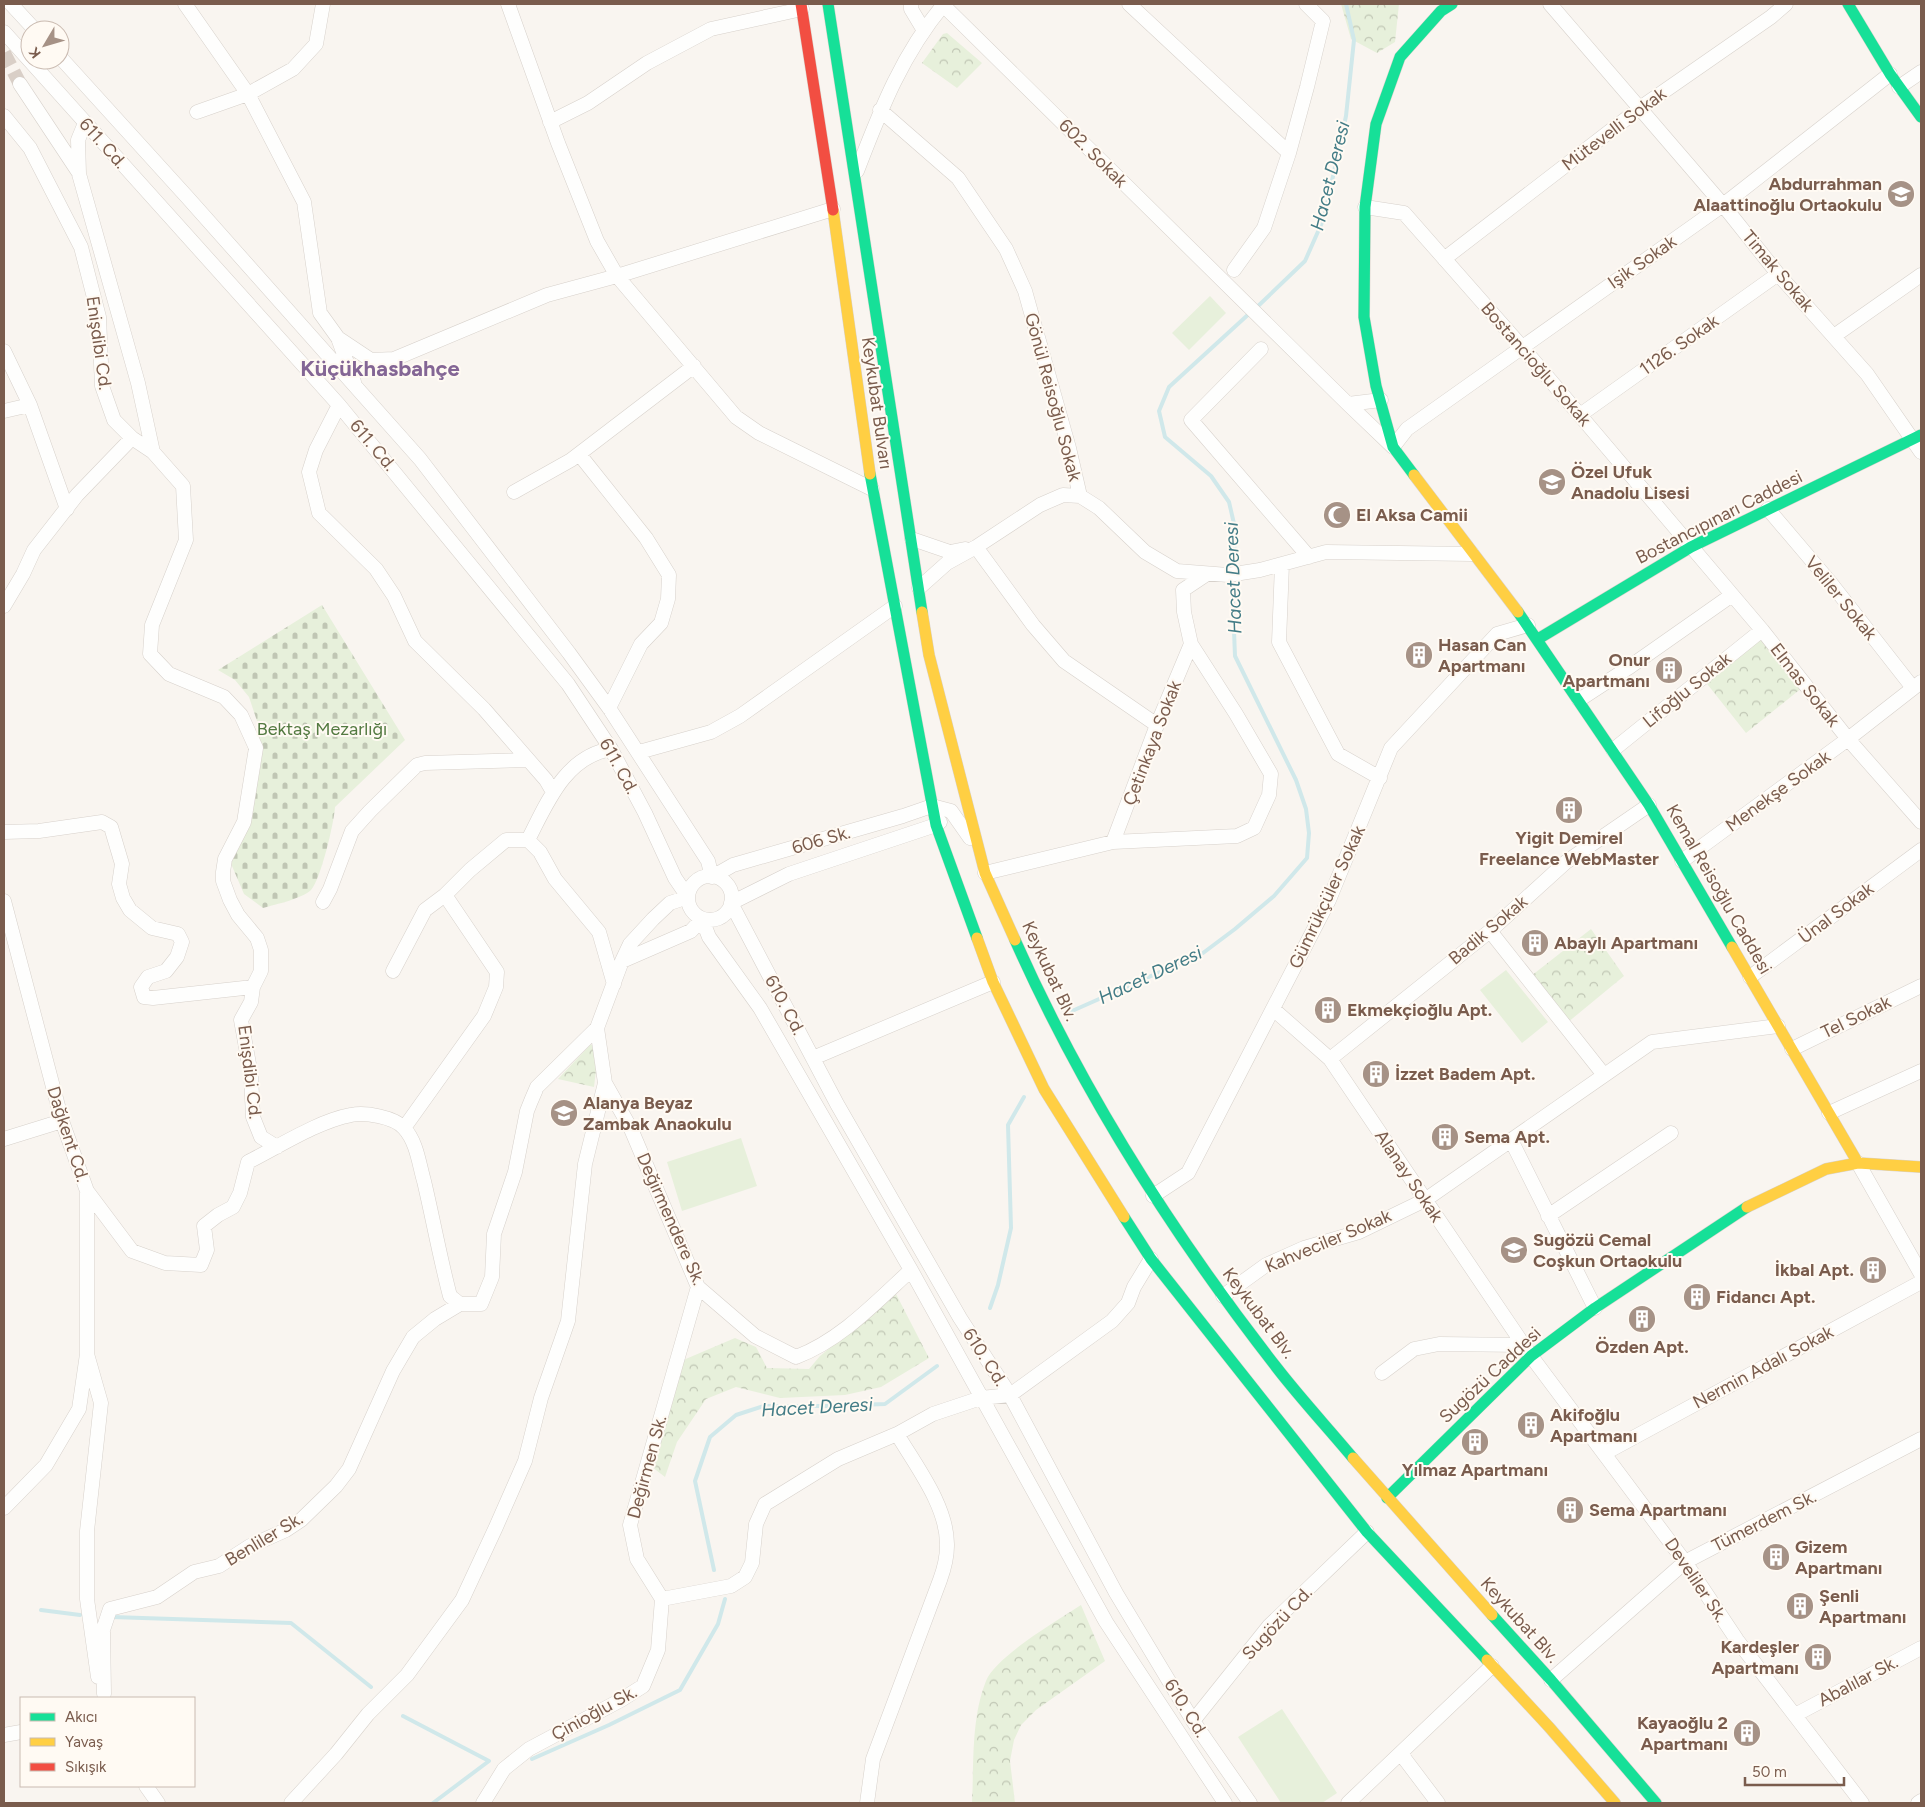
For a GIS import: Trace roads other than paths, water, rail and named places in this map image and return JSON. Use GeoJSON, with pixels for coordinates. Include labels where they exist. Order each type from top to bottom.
{"type":"FeatureCollection","features":[{"type":"Feature","properties":{"kind":"main road","name":"Keykubat Bulvarı"},"geometry":{"type":"LineString","coordinates":[[828,4],[929,655],[957,765]]}},
{"type":"Feature","properties":{"kind":"main road"},"geometry":{"type":"LineString","coordinates":[[1394,447],[1382,400],[1376,386],[1364,317],[1365,207],[1376,124],[1400,57],[1441,11],[1452,4]]}},
{"type":"Feature","properties":{"kind":"main road"},"geometry":{"type":"LineString","coordinates":[[1848,4],[1890,74],[1921,117]]}},
{"type":"Feature","properties":{"kind":"main road","name":"Keykubat Bulvarı"},"geometry":{"type":"LineString","coordinates":[[801,6],[833,209],[872,490],[906,661],[932,806]]}},
{"type":"Feature","properties":{"kind":"main road","name":"Bostancıpınarı Caddesi"},"geometry":{"type":"LineString","coordinates":[[1538,639],[1691,547],[1917,437]]}},
{"type":"Feature","properties":{"kind":"main road","name":"Kemal Reisoğlu Caddesi"},"geometry":{"type":"LineString","coordinates":[[1394,447],[1472,554],[1528,625],[1650,805],[1858,1163]]}},
{"type":"Feature","properties":{"kind":"main road","name":"Keykubat Blv."},"geometry":{"type":"LineString","coordinates":[[957,765],[985,872],[1028,970],[1074,1062],[1153,1196],[1223,1296],[1278,1369],[1387,1498],[1550,1680],[1656,1803]]}},
{"type":"Feature","properties":{"kind":"main road"},"geometry":{"type":"LineString","coordinates":[[932,806],[936,825],[993,982],[1044,1089],[1151,1258],[1249,1385],[1367,1532],[1492,1666],[1615,1803]]}},
{"type":"Feature","properties":{"kind":"main road","name":"Sugözü Caddesi"},"geometry":{"type":"LineString","coordinates":[[1387,1498],[1527,1351],[1595,1308],[1744,1208],[1826,1169],[1858,1163],[1921,1167]]}},
{"type":"Feature","properties":{"kind":"street"},"geometry":{"type":"LineString","coordinates":[[11,4],[26,20]]}},
{"type":"Feature","properties":{"kind":"street"},"geometry":{"type":"LineString","coordinates":[[185,4],[248,94],[304,202],[320,313],[338,338],[354,385]]}},
{"type":"Feature","properties":{"kind":"street"},"geometry":{"type":"LineString","coordinates":[[197,112],[248,94],[293,69],[316,44],[323,4]]}},
{"type":"Feature","properties":{"kind":"street"},"geometry":{"type":"LineString","coordinates":[[508,4],[550,122],[597,241],[617,276],[736,417],[751,428],[872,490]]}},
{"type":"Feature","properties":{"kind":"street"},"geometry":{"type":"LineString","coordinates":[[911,4],[911,9],[923,30]]}},
{"type":"Feature","properties":{"kind":"street"},"geometry":{"type":"LineString","coordinates":[[855,177],[880,110],[898,71],[923,30],[943,4]]}},
{"type":"Feature","properties":{"kind":"street","name":"602. Sokak"},"geometry":{"type":"LineString","coordinates":[[943,4],[1242,301],[1394,447]]}},
{"type":"Feature","properties":{"kind":"street"},"geometry":{"type":"LineString","coordinates":[[1129,4],[1288,153]]}},
{"type":"Feature","properties":{"kind":"street"},"geometry":{"type":"LineString","coordinates":[[1234,270],[1264,228],[1307,87],[1323,20],[1306,4]]}},
{"type":"Feature","properties":{"kind":"street","name":"Timak Sokak"},"geometry":{"type":"LineString","coordinates":[[1550,4],[1723,205],[1778,274],[1867,374],[1917,437],[1921,452]]}},
{"type":"Feature","properties":{"kind":"street","name":"Mütevelli Sokak"},"geometry":{"type":"LineString","coordinates":[[1444,259],[1640,108],[1771,17],[1786,4]]}},
{"type":"Feature","properties":{"kind":"street"},"geometry":{"type":"LineString","coordinates":[[550,122],[588,103],[647,62],[711,29],[801,6]]}},
{"type":"Feature","properties":{"kind":"street","name":"611. Cd."},"geometry":{"type":"LineString","coordinates":[[4,32],[340,405],[568,684],[611,749],[645,813],[675,878],[688,897]]}},
{"type":"Feature","properties":{"kind":"street","name":"611. Cd."},"geometry":{"type":"LineString","coordinates":[[70,68],[420,459],[609,708],[708,861],[712,877]]}},
{"type":"Feature","properties":{"kind":"street"},"geometry":{"type":"LineString","coordinates":[[1899,87],[1921,72]]}},
{"type":"Feature","properties":{"kind":"street","name":"Işik Sokak"},"geometry":{"type":"LineString","coordinates":[[1394,447],[1408,429],[1723,205],[1890,74]]}},
{"type":"Feature","properties":{"kind":"street"},"geometry":{"type":"LineString","coordinates":[[20,84],[79,174]]}},
{"type":"Feature","properties":{"kind":"street","name":"Gönül Reisoğlu Sokak"},"geometry":{"type":"LineString","coordinates":[[880,110],[958,178],[1006,249],[1025,291],[1069,448],[1080,496],[1099,508],[1145,552],[1177,571],[1228,575],[1260,570],[1326,552],[1472,554]]}},
{"type":"Feature","properties":{"kind":"street","name":"Enişdibi Cd."},"geometry":{"type":"LineString","coordinates":[[4,116],[30,148],[81,247],[99,317],[102,386],[114,420],[132,438],[153,452],[183,486],[186,540],[152,626],[150,654],[169,674],[224,696],[241,715],[256,748],[244,822],[225,859],[223,881],[234,907],[243,922],[257,938],[260,950],[260,971],[253,987],[250,1002],[241,1020],[251,1075],[254,1117],[261,1137],[277,1147]]}},
{"type":"Feature","properties":{"kind":"street","name":"Enişdibi Cd."},"geometry":{"type":"LineString","coordinates":[[85,123],[78,140],[79,174],[138,383],[153,452]]}},
{"type":"Feature","properties":{"kind":"street","name":"Bostancioğlu Sokak"},"geometry":{"type":"LineString","coordinates":[[1365,207],[1404,213],[1522,347],[1691,547]]}},
{"type":"Feature","properties":{"kind":"street"},"geometry":{"type":"LineString","coordinates":[[338,338],[371,360],[394,359],[547,295],[617,276],[833,209]]}},
{"type":"Feature","properties":{"kind":"street","name":"1126. Sokak"},"geometry":{"type":"LineString","coordinates":[[1580,416],[1778,274]]}},
{"type":"Feature","properties":{"kind":"street"},"geometry":{"type":"LineString","coordinates":[[1834,336],[1921,275]]}},
{"type":"Feature","properties":{"kind":"street"},"geometry":{"type":"LineString","coordinates":[[1261,349],[1190,420],[1309,557]]}},
{"type":"Feature","properties":{"kind":"street"},"geometry":{"type":"LineString","coordinates":[[4,351],[30,405],[66,509]]}},
{"type":"Feature","properties":{"kind":"street"},"geometry":{"type":"LineString","coordinates":[[514,492],[579,454],[694,366]]}},
{"type":"Feature","properties":{"kind":"street"},"geometry":{"type":"LineString","coordinates":[[1348,404],[1382,400]]}},
{"type":"Feature","properties":{"kind":"street"},"geometry":{"type":"LineString","coordinates":[[4,411],[30,405]]}},
{"type":"Feature","properties":{"kind":"street"},"geometry":{"type":"LineString","coordinates":[[340,405],[316,450],[308,472],[319,513],[376,569],[394,596],[415,641],[484,709],[546,780],[553,792]]}},
{"type":"Feature","properties":{"kind":"street"},"geometry":{"type":"LineString","coordinates":[[4,606],[23,574],[34,550],[66,509],[132,438]]}},
{"type":"Feature","properties":{"kind":"street"},"geometry":{"type":"LineString","coordinates":[[579,454],[646,538],[669,575],[668,599],[661,623],[641,644],[609,708]]}},
{"type":"Feature","properties":{"kind":"street"},"geometry":{"type":"LineString","coordinates":[[919,588],[947,563],[976,547],[1050,499],[1063,496],[1080,496]]}},
{"type":"Feature","properties":{"kind":"street","name":"Veliler Sokak"},"geometry":{"type":"LineString","coordinates":[[1768,509],[1917,685]]}},
{"type":"Feature","properties":{"kind":"street"},"geometry":{"type":"LineString","coordinates":[[912,538],[950,552],[976,547]]}},
{"type":"Feature","properties":{"kind":"street"},"geometry":{"type":"LineString","coordinates":[[976,547],[1033,625],[1064,661],[1157,724]]}},
{"type":"Feature","properties":{"kind":"street","name":"Elmas Sokak"},"geometry":{"type":"LineString","coordinates":[[1691,547],[1762,630],[1848,739],[1921,822]]}},
{"type":"Feature","properties":{"kind":"street"},"geometry":{"type":"LineString","coordinates":[[1282,564],[1279,642],[1338,754],[1380,778]]}},
{"type":"Feature","properties":{"kind":"street"},"geometry":{"type":"LineString","coordinates":[[985,872],[1113,842],[1237,836],[1254,828],[1269,795],[1272,774],[1191,644],[1184,612],[1183,590],[1207,574]]}},
{"type":"Feature","properties":{"kind":"street"},"geometry":{"type":"LineString","coordinates":[[1579,700],[1732,595]]}},
{"type":"Feature","properties":{"kind":"street"},"geometry":{"type":"LineString","coordinates":[[639,752],[711,732],[740,716],[895,606]]}},
{"type":"Feature","properties":{"kind":"street","name":"Gümrükçüler Sokak"},"geometry":{"type":"LineString","coordinates":[[1153,1196],[1188,1173],[1329,900],[1392,748],[1497,634],[1528,625]]}},
{"type":"Feature","properties":{"kind":"street","name":"Lifoğlu Sokak"},"geometry":{"type":"LineString","coordinates":[[1613,750],[1762,630]]}},
{"type":"Feature","properties":{"kind":"street","name":"Çetinkaya Sokak"},"geometry":{"type":"LineString","coordinates":[[1113,842],[1157,724],[1191,644]]}},
{"type":"Feature","properties":{"kind":"street","name":"Menekşe Sokak"},"geometry":{"type":"LineString","coordinates":[[1682,861],[1848,739],[1917,685]]}},
{"type":"Feature","properties":{"kind":"street"},"geometry":{"type":"LineString","coordinates":[[528,840],[553,792],[565,776],[577,765],[604,750],[611,749]]}},
{"type":"Feature","properties":{"kind":"street"},"geometry":{"type":"LineString","coordinates":[[323,902],[330,889],[352,831],[370,811],[418,766],[426,763],[527,760]]}},
{"type":"Feature","properties":{"kind":"street"},"geometry":{"type":"LineString","coordinates":[[936,825],[950,812],[957,798],[957,765]]}},
{"type":"Feature","properties":{"kind":"street","name":"Badik Sokak"},"geometry":{"type":"LineString","coordinates":[[1330,1059],[1490,931],[1566,862],[1650,805]]}},
{"type":"Feature","properties":{"kind":"street"},"geometry":{"type":"LineString","coordinates":[[932,806],[950,812],[977,847]]}},
{"type":"Feature","properties":{"kind":"street","name":"606 Sk."},"geometry":{"type":"LineString","coordinates":[[712,877],[733,865],[932,806]]}},
{"type":"Feature","properties":{"kind":"street"},"geometry":{"type":"LineString","coordinates":[[4,832],[39,831],[102,822],[111,827],[122,864],[119,884],[123,898],[130,910],[152,928],[178,934],[182,942],[177,957],[166,971],[148,977],[142,987],[144,997],[153,998],[253,987]]}},
{"type":"Feature","properties":{"kind":"street","name":"606 Sk."},"geometry":{"type":"LineString","coordinates":[[731,903],[790,874],[936,825]]}},
{"type":"Feature","properties":{"kind":"street"},"geometry":{"type":"LineString","coordinates":[[393,971],[425,910],[445,896],[470,870],[506,840],[528,840],[540,852],[555,879],[599,932],[614,984]]}},
{"type":"Feature","properties":{"kind":"street","name":"Ünal Sokak"},"geometry":{"type":"LineString","coordinates":[[1750,977],[1921,850]]}},
{"type":"Feature","properties":{"kind":"street"},"geometry":{"type":"LineString","coordinates":[[712,877],[719,879],[730,889],[731,903],[723,916],[717,919],[702,919],[691,910],[688,897],[689,890],[698,879],[712,877]]}},
{"type":"Feature","properties":{"kind":"street"},"geometry":{"type":"LineString","coordinates":[[404,1128],[484,1016],[496,987],[497,972],[445,896]]}},
{"type":"Feature","properties":{"kind":"street","name":"Değirmendere Sk."},"geometry":{"type":"LineString","coordinates":[[688,897],[670,902],[630,944],[598,1028],[605,1083],[631,1130],[698,1287],[755,1336],[796,1357],[813,1350],[853,1323],[910,1270]]}},
{"type":"Feature","properties":{"kind":"street","name":"Dağkent Cd."},"geometry":{"type":"LineString","coordinates":[[4,901],[62,1121],[87,1191],[132,1250],[165,1263],[201,1266],[207,1250],[204,1226],[218,1215],[233,1208],[240,1193],[248,1162],[277,1147]]}},
{"type":"Feature","properties":{"kind":"street","name":"610. Cd."},"geometry":{"type":"LineString","coordinates":[[731,903],[837,1104],[960,1318],[1010,1395],[1116,1593],[1193,1721],[1250,1803]]}},
{"type":"Feature","properties":{"kind":"street"},"geometry":{"type":"LineString","coordinates":[[622,961],[691,931],[702,919]]}},
{"type":"Feature","properties":{"kind":"street","name":"610. Cd."},"geometry":{"type":"LineString","coordinates":[[702,919],[709,937],[760,1008],[910,1270],[1106,1622],[1225,1803]]}},
{"type":"Feature","properties":{"kind":"street"},"geometry":{"type":"LineString","coordinates":[[1490,931],[1604,1075]]}},
{"type":"Feature","properties":{"kind":"street"},"geometry":{"type":"LineString","coordinates":[[813,1058],[993,982]]}},
{"type":"Feature","properties":{"kind":"street","name":"Tel Sokak"},"geometry":{"type":"LineString","coordinates":[[1792,1048],[1921,986]]}},
{"type":"Feature","properties":{"kind":"street","name":"Alanay Sokak"},"geometry":{"type":"LineString","coordinates":[[1273,1009],[1330,1059],[1527,1351]]}},
{"type":"Feature","properties":{"kind":"street","name":"Kahveciler Sokak"},"geometry":{"type":"LineString","coordinates":[[1223,1296],[1266,1265],[1304,1248],[1359,1232],[1425,1200],[1652,1042],[1778,1026]]}},
{"type":"Feature","properties":{"kind":"street"},"geometry":{"type":"LineString","coordinates":[[277,1147],[317,1127],[350,1115],[367,1113],[386,1118],[404,1128],[415,1148],[450,1296],[460,1304],[481,1304],[492,1277],[494,1234],[515,1172],[527,1111],[537,1087],[598,1028]]}},
{"type":"Feature","properties":{"kind":"street"},"geometry":{"type":"LineString","coordinates":[[1829,1112],[1921,1071]]}},
{"type":"Feature","properties":{"kind":"street"},"geometry":{"type":"LineString","coordinates":[[291,1803],[336,1754],[368,1714],[408,1675],[462,1600],[525,1461],[541,1398],[568,1321],[585,1164],[605,1083]]}},
{"type":"Feature","properties":{"kind":"street"},"geometry":{"type":"LineString","coordinates":[[4,1139],[62,1121]]}},
{"type":"Feature","properties":{"kind":"street"},"geometry":{"type":"LineString","coordinates":[[1548,1216],[1671,1133]]}},
{"type":"Feature","properties":{"kind":"street"},"geometry":{"type":"LineString","coordinates":[[1511,1140],[1595,1308]]}},
{"type":"Feature","properties":{"kind":"street"},"geometry":{"type":"LineString","coordinates":[[1858,1163],[1921,1274]]}},
{"type":"Feature","properties":{"kind":"street"},"geometry":{"type":"LineString","coordinates":[[4,1508],[46,1465],[79,1409],[87,1354],[87,1191]]}},
{"type":"Feature","properties":{"kind":"street"},"geometry":{"type":"LineString","coordinates":[[662,1599],[731,1586],[744,1577],[752,1563],[756,1524],[765,1504],[838,1459],[897,1434],[933,1414],[981,1398],[1010,1395],[1112,1321],[1128,1303],[1151,1258]]}},
{"type":"Feature","properties":{"kind":"street","name":"Nermin Adalı Sokak"},"geometry":{"type":"LineString","coordinates":[[1605,1453],[1921,1282]]}},
{"type":"Feature","properties":{"kind":"street","name":"Değirmen Sk."},"geometry":{"type":"LineString","coordinates":[[662,1599],[637,1559],[630,1525],[698,1287]]}},
{"type":"Feature","properties":{"kind":"street","name":"Benliler Sk."},"geometry":{"type":"LineString","coordinates":[[104,1696],[103,1630],[110,1609],[157,1597],[194,1572],[219,1566],[250,1546],[286,1530],[301,1520],[336,1486],[349,1469],[393,1371],[413,1337],[435,1319],[460,1304]]}},
{"type":"Feature","properties":{"kind":"street"},"geometry":{"type":"LineString","coordinates":[[1382,1373],[1414,1349],[1439,1344],[1527,1351]]}},
{"type":"Feature","properties":{"kind":"street","name":"Develiler Sk."},"geometry":{"type":"LineString","coordinates":[[1527,1351],[1685,1562],[1737,1640],[1862,1803]]}},
{"type":"Feature","properties":{"kind":"street"},"geometry":{"type":"LineString","coordinates":[[87,1354],[101,1403],[88,1531],[87,1599],[96,1671],[104,1696]]}},
{"type":"Feature","properties":{"kind":"street"},"geometry":{"type":"LineString","coordinates":[[867,1803],[873,1759],[946,1562],[946,1529],[942,1512],[897,1434]]}},
{"type":"Feature","properties":{"kind":"street","name":"Tümerdem Sk."},"geometry":{"type":"LineString","coordinates":[[1550,1680],[1685,1562],[1921,1439]]}},
{"type":"Feature","properties":{"kind":"street","name":"Sugözü Cd."},"geometry":{"type":"LineString","coordinates":[[1193,1721],[1269,1626],[1367,1532]]}},
{"type":"Feature","properties":{"kind":"street","name":"Çinioğlu Sk."},"geometry":{"type":"LineString","coordinates":[[483,1803],[504,1770],[529,1749],[621,1700],[643,1686],[658,1650],[662,1599]]}},
{"type":"Feature","properties":{"kind":"street","name":"Abalılar Sk."},"geometry":{"type":"LineString","coordinates":[[1795,1715],[1921,1648]]}},
{"type":"Feature","properties":{"kind":"street"},"geometry":{"type":"LineString","coordinates":[[1348,1803],[1492,1666]]}},
{"type":"Feature","properties":{"kind":"street"},"geometry":{"type":"LineString","coordinates":[[4,1735],[20,1732]]}},
{"type":"Feature","properties":{"kind":"street"},"geometry":{"type":"LineString","coordinates":[[1401,1754],[1438,1803]]}},
{"type":"Feature","properties":{"kind":"street"},"geometry":{"type":"LineString","coordinates":[[147,1787],[158,1803]]}},
{"type":"Feature","properties":{"kind":"waterway","name":"Hacet Deresi"},"geometry":{"type":"LineString","coordinates":[[1256,308],[1305,261],[1324,218],[1346,116],[1354,40],[1346,4]]}},
{"type":"Feature","properties":{"kind":"waterway","name":"Hacet Deresi"},"geometry":{"type":"LineString","coordinates":[[1072,1011],[1203,953],[1274,896],[1307,858],[1309,833],[1306,809],[1296,780],[1235,656],[1233,606],[1235,528],[1229,502],[1211,476],[1165,437],[1159,411],[1169,387],[1251,312]]}},
{"type":"Feature","properties":{"kind":"waterway","name":"Hacet Deresi"},"geometry":{"type":"LineString","coordinates":[[990,1308],[998,1285],[1011,1228],[1008,1125],[1024,1097]]}},
{"type":"Feature","properties":{"kind":"waterway","name":"Hacet Deresi"},"geometry":{"type":"LineString","coordinates":[[714,1570],[695,1481],[710,1437],[736,1415],[764,1406],[885,1404],[937,1366]]}},
{"type":"Feature","properties":{"kind":"waterway","name":"Hacet Deresi"},"geometry":{"type":"LineString","coordinates":[[532,1759],[609,1725],[680,1690],[718,1624],[725,1599]]}},
{"type":"Feature","properties":{"kind":"waterway"},"geometry":{"type":"LineString","coordinates":[[41,1610],[80,1615]]}},
{"type":"Feature","properties":{"kind":"waterway"},"geometry":{"type":"LineString","coordinates":[[112,1617],[291,1623],[371,1687]]}},
{"type":"Feature","properties":{"kind":"waterway"},"geometry":{"type":"LineString","coordinates":[[403,1716],[489,1761],[433,1803]]}},
{"type":"Feature","properties":{"kind":"tunnel"},"geometry":{"type":"LineString","coordinates":[[4,53],[20,84]]}},
{"type":"Feature","properties":{"kind":"place","name":"Abdurrahman Alaattinoğlu Ortaokulu"},"geometry":{"type":"Point","coordinates":[1901,194]}},
{"type":"Feature","properties":{"kind":"place","name":"Özel Ufuk Anadolu Lisesi"},"geometry":{"type":"Point","coordinates":[1552,482]}},
{"type":"Feature","properties":{"kind":"place","name":"El Aksa Camii"},"geometry":{"type":"Point","coordinates":[1337,515]}},
{"type":"Feature","properties":{"kind":"place","name":"Hasan Can Apartmanı"},"geometry":{"type":"Point","coordinates":[1419,655]}},
{"type":"Feature","properties":{"kind":"place","name":"Onur Apartmanı"},"geometry":{"type":"Point","coordinates":[1669,670]}},
{"type":"Feature","properties":{"kind":"place","name":"Yigit Demirel Freelance WebMaster"},"geometry":{"type":"Point","coordinates":[1569,810]}},
{"type":"Feature","properties":{"kind":"place","name":"Abaylı Apartmanı"},"geometry":{"type":"Point","coordinates":[1535,943]}},
{"type":"Feature","properties":{"kind":"place","name":"Ekmekçioğlu Apt."},"geometry":{"type":"Point","coordinates":[1328,1010]}},
{"type":"Feature","properties":{"kind":"place","name":"İzzet Badem Apt."},"geometry":{"type":"Point","coordinates":[1376,1074]}},
{"type":"Feature","properties":{"kind":"place","name":"Alanya Beyaz Zambak Anaokulu"},"geometry":{"type":"Point","coordinates":[564,1113]}},
{"type":"Feature","properties":{"kind":"place","name":"Sema Apt."},"geometry":{"type":"Point","coordinates":[1445,1137]}},
{"type":"Feature","properties":{"kind":"place","name":"Sugözü Cemal Coşkun Ortaokulu"},"geometry":{"type":"Point","coordinates":[1514,1250]}},
{"type":"Feature","properties":{"kind":"place","name":"İkbal Apt."},"geometry":{"type":"Point","coordinates":[1873,1270]}},
{"type":"Feature","properties":{"kind":"place","name":"Fidancı Apt."},"geometry":{"type":"Point","coordinates":[1697,1297]}},
{"type":"Feature","properties":{"kind":"place","name":"Özden Apt."},"geometry":{"type":"Point","coordinates":[1642,1319]}},
{"type":"Feature","properties":{"kind":"place","name":"Akifoğlu Apartmanı"},"geometry":{"type":"Point","coordinates":[1531,1425]}},
{"type":"Feature","properties":{"kind":"place","name":"Yılmaz Apartmanı"},"geometry":{"type":"Point","coordinates":[1475,1442]}},
{"type":"Feature","properties":{"kind":"place","name":"Sema Apartmanı"},"geometry":{"type":"Point","coordinates":[1570,1510]}},
{"type":"Feature","properties":{"kind":"place","name":"Gizem Apartmanı"},"geometry":{"type":"Point","coordinates":[1776,1557]}},
{"type":"Feature","properties":{"kind":"place","name":"Şenli Apartmanı"},"geometry":{"type":"Point","coordinates":[1800,1606]}},
{"type":"Feature","properties":{"kind":"place","name":"Kardeşler Apartmanı"},"geometry":{"type":"Point","coordinates":[1818,1657]}},
{"type":"Feature","properties":{"kind":"place","name":"Kayaoğlu 2 Apartmanı"},"geometry":{"type":"Point","coordinates":[1747,1733]}},
{"type":"Feature","properties":{"kind":"district","name":"Küçükhasbahçe"},"geometry":{"type":"Point","coordinates":[380,368]}},
{"type":"Feature","properties":{"kind":"park label","name":"Bektaş Mezarlığı"},"geometry":{"type":"Point","coordinates":[322,729]}}]}
